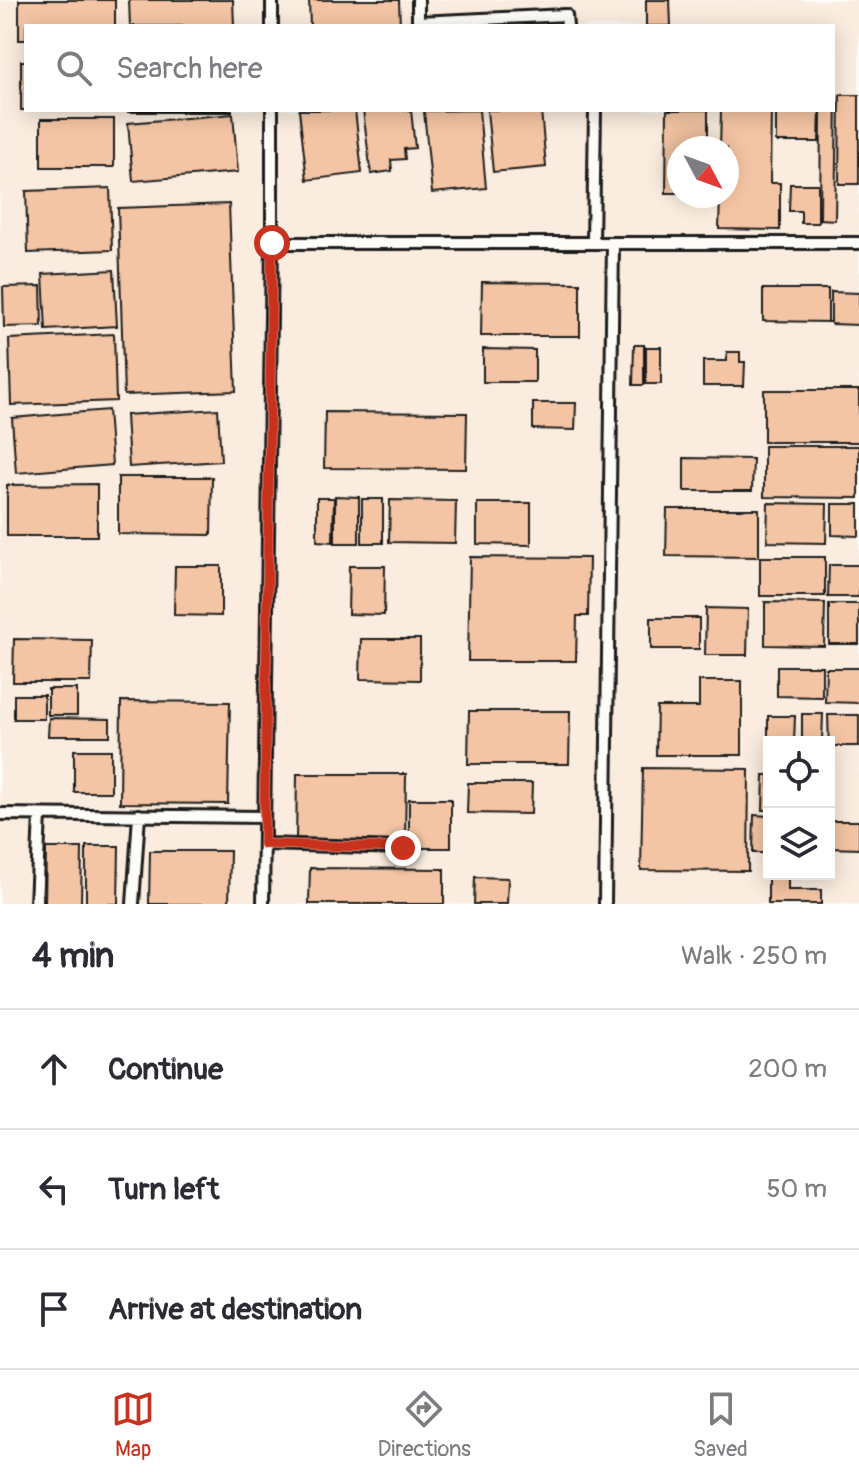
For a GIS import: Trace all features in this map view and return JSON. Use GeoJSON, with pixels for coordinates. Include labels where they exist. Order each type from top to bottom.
{"type":"FeatureCollection","features":[{"type":"Feature","properties":{"kind":"lane"},"geometry":{"type":"LineString","coordinates":[[272,0],[272,24]]}},
{"type":"Feature","properties":{"kind":"lane"},"geometry":{"type":"LineString","coordinates":[[418,0],[418,22],[566,15],[567,24]]}},
{"type":"Feature","properties":{"kind":"lane"},"geometry":{"type":"LineString","coordinates":[[263,904],[272,112]]}},
{"type":"Feature","properties":{"kind":"lane"},"geometry":{"type":"LineString","coordinates":[[593,243],[595,112]]}},
{"type":"Feature","properties":{"kind":"lane"},"geometry":{"type":"LineString","coordinates":[[272,243],[859,243]]}},
{"type":"Feature","properties":{"kind":"lane"},"geometry":{"type":"LineString","coordinates":[[605,904],[613,243]]}},
{"type":"Feature","properties":{"kind":"lane"},"geometry":{"type":"LineString","coordinates":[[0,814],[264,817]]}},
{"type":"Feature","properties":{"kind":"lane"},"geometry":{"type":"LineString","coordinates":[[36,904],[40,815]]}},
{"type":"Feature","properties":{"kind":"lane"},"geometry":{"type":"LineString","coordinates":[[133,904],[139,815]]}},
{"type":"Feature","properties":{"kind":"lane"},"geometry":{"type":"LineString","coordinates":[[264,844],[403,848]]}},
{"type":"Feature","properties":{"kind":"shaded area"},"geometry":{"type":"Polygon","coordinates":[[[0,0],[859,0],[859,904],[0,904],[0,0]]]}},
{"type":"Feature","properties":{"kind":"building"},"geometry":{"type":"Polygon","coordinates":[[[19,0],[115,0],[115,24],[24,24],[24,40],[19,40],[19,0]]]}},
{"type":"Feature","properties":{"kind":"building"},"geometry":{"type":"Polygon","coordinates":[[[129,0],[233,0],[234,24],[130,24],[129,0]]]}},
{"type":"Feature","properties":{"kind":"building"},"geometry":{"type":"Polygon","coordinates":[[[309,0],[399,0],[400,24],[310,24],[309,0]]]}},
{"type":"Feature","properties":{"kind":"building"},"geometry":{"type":"Polygon","coordinates":[[[646,0],[670,0],[671,24],[646,24],[646,0]]]}},
{"type":"Feature","properties":{"kind":"building"},"geometry":{"type":"Polygon","coordinates":[[[21,61],[24,61],[24,110],[21,110],[21,61]]]}},
{"type":"Feature","properties":{"kind":"building"},"geometry":{"type":"Polygon","coordinates":[[[840,95],[859,95],[859,184],[839,184],[840,95]]]}},
{"type":"Feature","properties":{"kind":"building"},"geometry":{"type":"Polygon","coordinates":[[[837,98],[835,220],[820,219],[821,112],[835,112],[837,98]]]}},
{"type":"Feature","properties":{"kind":"building"},"geometry":{"type":"Polygon","coordinates":[[[299,112],[355,112],[362,173],[307,180],[299,112]]]}},
{"type":"Feature","properties":{"kind":"building"},"geometry":{"type":"Polygon","coordinates":[[[363,112],[411,112],[415,148],[404,149],[405,159],[391,160],[392,171],[371,174],[363,112]]]}},
{"type":"Feature","properties":{"kind":"building"},"geometry":{"type":"Polygon","coordinates":[[[424,112],[479,112],[486,188],[432,193],[424,112]]]}},
{"type":"Feature","properties":{"kind":"building"},"geometry":{"type":"Polygon","coordinates":[[[487,112],[541,112],[546,167],[493,172],[487,112]]]}},
{"type":"Feature","properties":{"kind":"building"},"geometry":{"type":"Polygon","coordinates":[[[667,112],[708,112],[708,136],[667,136],[667,193],[667,112]]]}},
{"type":"Feature","properties":{"kind":"building"},"geometry":{"type":"Polygon","coordinates":[[[721,112],[771,112],[770,183],[780,183],[780,230],[719,229],[720,208],[739,208],[739,136],[720,136],[721,112]]]}},
{"type":"Feature","properties":{"kind":"building"},"geometry":{"type":"Polygon","coordinates":[[[776,112],[820,112],[819,142],[776,142],[776,112]]]}},
{"type":"Feature","properties":{"kind":"building"},"geometry":{"type":"Polygon","coordinates":[[[233,114],[238,172],[133,181],[128,123],[233,114]]]}},
{"type":"Feature","properties":{"kind":"building"},"geometry":{"type":"Polygon","coordinates":[[[41,119],[114,119],[114,167],[41,167],[41,119]]]}},
{"type":"Feature","properties":{"kind":"building"},"geometry":{"type":"Polygon","coordinates":[[[790,184],[818,184],[818,223],[801,223],[801,211],[789,211],[790,184]]]}},
{"type":"Feature","properties":{"kind":"building"},"geometry":{"type":"Polygon","coordinates":[[[110,188],[112,250],[28,253],[26,191],[110,188]]]}},
{"type":"Feature","properties":{"kind":"building"},"geometry":{"type":"Polygon","coordinates":[[[229,204],[236,391],[124,395],[118,208],[229,204]]]}},
{"type":"Feature","properties":{"kind":"building"},"geometry":{"type":"Polygon","coordinates":[[[114,270],[117,326],[46,330],[43,274],[114,270]]]}},
{"type":"Feature","properties":{"kind":"building"},"geometry":{"type":"Polygon","coordinates":[[[482,282],[580,283],[580,336],[481,336],[482,282]]]}},
{"type":"Feature","properties":{"kind":"building"},"geometry":{"type":"Polygon","coordinates":[[[41,286],[42,326],[4,327],[3,287],[41,286]]]}},
{"type":"Feature","properties":{"kind":"building"},"geometry":{"type":"Polygon","coordinates":[[[763,289],[828,289],[828,322],[763,321],[763,289]]]}},
{"type":"Feature","properties":{"kind":"building"},"geometry":{"type":"Polygon","coordinates":[[[831,292],[859,293],[859,325],[831,324],[831,292]]]}},
{"type":"Feature","properties":{"kind":"building"},"geometry":{"type":"Polygon","coordinates":[[[114,334],[116,401],[11,405],[9,339],[114,334]]]}},
{"type":"Feature","properties":{"kind":"building"},"geometry":{"type":"Polygon","coordinates":[[[634,345],[644,345],[644,385],[633,385],[634,345]]]}},
{"type":"Feature","properties":{"kind":"building"},"geometry":{"type":"Polygon","coordinates":[[[646,347],[661,347],[661,384],[646,384],[646,347]]]}},
{"type":"Feature","properties":{"kind":"building"},"geometry":{"type":"Polygon","coordinates":[[[483,349],[535,350],[535,382],[483,382],[483,349]]]}},
{"type":"Feature","properties":{"kind":"building"},"geometry":{"type":"Polygon","coordinates":[[[727,352],[740,352],[740,362],[745,362],[744,386],[703,386],[703,361],[727,361],[727,352]]]}},
{"type":"Feature","properties":{"kind":"building"},"geometry":{"type":"Polygon","coordinates":[[[764,390],[859,390],[859,442],[764,442],[764,390]]]}},
{"type":"Feature","properties":{"kind":"building"},"geometry":{"type":"Polygon","coordinates":[[[533,403],[576,403],[575,430],[533,429],[533,403]]]}},
{"type":"Feature","properties":{"kind":"building"},"geometry":{"type":"Polygon","coordinates":[[[218,409],[221,461],[129,467],[126,415],[218,409]]]}},
{"type":"Feature","properties":{"kind":"building"},"geometry":{"type":"Polygon","coordinates":[[[108,410],[112,465],[16,473],[12,418],[108,410]]]}},
{"type":"Feature","properties":{"kind":"building"},"geometry":{"type":"Polygon","coordinates":[[[325,412],[467,413],[466,469],[324,468],[325,412]]]}},
{"type":"Feature","properties":{"kind":"building"},"geometry":{"type":"Polygon","coordinates":[[[764,446],[859,446],[859,498],[764,497],[764,446]]]}},
{"type":"Feature","properties":{"kind":"building"},"geometry":{"type":"Polygon","coordinates":[[[684,458],[753,459],[752,491],[684,491],[684,458]]]}},
{"type":"Feature","properties":{"kind":"building"},"geometry":{"type":"Polygon","coordinates":[[[118,477],[212,477],[211,535],[118,534],[118,477]]]}},
{"type":"Feature","properties":{"kind":"building"},"geometry":{"type":"Polygon","coordinates":[[[97,484],[97,536],[7,536],[7,485],[97,484]]]}},
{"type":"Feature","properties":{"kind":"building"},"geometry":{"type":"Polygon","coordinates":[[[335,496],[359,497],[359,543],[335,543],[335,496]]]}},
{"type":"Feature","properties":{"kind":"building"},"geometry":{"type":"Polygon","coordinates":[[[317,498],[334,498],[333,542],[317,541],[317,498]]]}},
{"type":"Feature","properties":{"kind":"building"},"geometry":{"type":"Polygon","coordinates":[[[362,499],[383,499],[383,543],[362,543],[362,499]]]}},
{"type":"Feature","properties":{"kind":"building"},"geometry":{"type":"Polygon","coordinates":[[[390,500],[456,501],[455,543],[389,542],[390,500]]]}},
{"type":"Feature","properties":{"kind":"building"},"geometry":{"type":"Polygon","coordinates":[[[477,503],[531,503],[531,545],[477,544],[477,503]]]}},
{"type":"Feature","properties":{"kind":"building"},"geometry":{"type":"Polygon","coordinates":[[[768,503],[827,504],[826,543],[767,542],[768,503]]]}},
{"type":"Feature","properties":{"kind":"building"},"geometry":{"type":"Polygon","coordinates":[[[832,504],[859,504],[859,536],[832,535],[832,504]]]}},
{"type":"Feature","properties":{"kind":"building"},"geometry":{"type":"Polygon","coordinates":[[[667,509],[759,509],[759,557],[666,556],[667,509]]]}},
{"type":"Feature","properties":{"kind":"building"},"geometry":{"type":"Polygon","coordinates":[[[470,557],[589,558],[588,616],[577,616],[576,661],[468,661],[470,557]]]}},
{"type":"Feature","properties":{"kind":"building"},"geometry":{"type":"Polygon","coordinates":[[[760,557],[825,557],[825,596],[760,596],[760,557]]]}},
{"type":"Feature","properties":{"kind":"building"},"geometry":{"type":"Polygon","coordinates":[[[829,565],[859,565],[859,597],[828,597],[829,565]]]}},
{"type":"Feature","properties":{"kind":"building"},"geometry":{"type":"Polygon","coordinates":[[[175,566],[221,566],[221,616],[174,615],[175,566]]]}},
{"type":"Feature","properties":{"kind":"building"},"geometry":{"type":"Polygon","coordinates":[[[349,566],[385,566],[384,615],[348,614],[349,566]]]}},
{"type":"Feature","properties":{"kind":"building"},"geometry":{"type":"Polygon","coordinates":[[[765,602],[825,603],[824,646],[765,645],[765,602]]]}},
{"type":"Feature","properties":{"kind":"building"},"geometry":{"type":"Polygon","coordinates":[[[829,604],[859,604],[859,644],[829,644],[829,604]]]}},
{"type":"Feature","properties":{"kind":"building"},"geometry":{"type":"Polygon","coordinates":[[[706,608],[748,609],[747,655],[705,655],[706,608]]]}},
{"type":"Feature","properties":{"kind":"building"},"geometry":{"type":"Polygon","coordinates":[[[651,618],[699,618],[699,649],[651,649],[651,618]]]}},
{"type":"Feature","properties":{"kind":"building"},"geometry":{"type":"Polygon","coordinates":[[[14,639],[92,640],[91,682],[13,682],[14,639]]]}},
{"type":"Feature","properties":{"kind":"building"},"geometry":{"type":"Polygon","coordinates":[[[361,639],[420,639],[420,680],[360,679],[361,639]]]}},
{"type":"Feature","properties":{"kind":"building"},"geometry":{"type":"Polygon","coordinates":[[[777,666],[822,666],[822,697],[777,696],[777,666]]]}},
{"type":"Feature","properties":{"kind":"building"},"geometry":{"type":"Polygon","coordinates":[[[826,668],[859,668],[859,703],[825,702],[826,668]]]}},
{"type":"Feature","properties":{"kind":"building"},"geometry":{"type":"Polygon","coordinates":[[[699,681],[742,681],[742,755],[656,755],[657,707],[699,707],[699,681]]]}},
{"type":"Feature","properties":{"kind":"building"},"geometry":{"type":"Polygon","coordinates":[[[48,689],[77,689],[77,715],[48,715],[48,689]]]}},
{"type":"Feature","properties":{"kind":"building"},"geometry":{"type":"Polygon","coordinates":[[[14,695],[44,695],[44,719],[14,719],[14,695]]]}},
{"type":"Feature","properties":{"kind":"building"},"geometry":{"type":"Polygon","coordinates":[[[121,701],[230,702],[228,804],[120,803],[121,701]]]}},
{"type":"Feature","properties":{"kind":"building"},"geometry":{"type":"Polygon","coordinates":[[[469,711],[570,711],[569,764],[468,764],[469,711]]]}},
{"type":"Feature","properties":{"kind":"building"},"geometry":{"type":"Polygon","coordinates":[[[802,714],[823,714],[822,736],[802,736],[802,714]]]}},
{"type":"Feature","properties":{"kind":"building"},"geometry":{"type":"Polygon","coordinates":[[[828,715],[859,715],[859,746],[835,746],[835,736],[829,736],[828,715]]]}},
{"type":"Feature","properties":{"kind":"building"},"geometry":{"type":"Polygon","coordinates":[[[768,716],[795,716],[794,736],[768,736],[768,716]]]}},
{"type":"Feature","properties":{"kind":"building"},"geometry":{"type":"Polygon","coordinates":[[[49,718],[110,719],[110,736],[48,736],[49,718]]]}},
{"type":"Feature","properties":{"kind":"building"},"geometry":{"type":"Polygon","coordinates":[[[74,750],[111,750],[111,792],[74,792],[74,750]]]}},
{"type":"Feature","properties":{"kind":"building"},"geometry":{"type":"Polygon","coordinates":[[[643,768],[749,769],[748,871],[641,870],[643,768]]]}},
{"type":"Feature","properties":{"kind":"building"},"geometry":{"type":"Polygon","coordinates":[[[297,774],[406,774],[405,842],[296,842],[297,774]]]}},
{"type":"Feature","properties":{"kind":"building"},"geometry":{"type":"Polygon","coordinates":[[[468,783],[532,783],[531,814],[467,813],[468,783]]]}},
{"type":"Feature","properties":{"kind":"building"},"geometry":{"type":"Polygon","coordinates":[[[409,799],[451,799],[451,848],[409,848],[409,799]]]}},
{"type":"Feature","properties":{"kind":"building"},"geometry":{"type":"Polygon","coordinates":[[[754,815],[763,816],[763,853],[753,853],[754,815]]]}},
{"type":"Feature","properties":{"kind":"building"},"geometry":{"type":"Polygon","coordinates":[[[835,821],[859,821],[859,849],[835,848],[835,821]]]}},
{"type":"Feature","properties":{"kind":"building"},"geometry":{"type":"Polygon","coordinates":[[[86,846],[119,846],[118,904],[86,904],[86,846]]]}},
{"type":"Feature","properties":{"kind":"building"},"geometry":{"type":"Polygon","coordinates":[[[46,848],[82,848],[81,904],[45,904],[46,848]]]}},
{"type":"Feature","properties":{"kind":"building"},"geometry":{"type":"Polygon","coordinates":[[[150,851],[230,851],[229,904],[149,904],[150,851]]]}},
{"type":"Feature","properties":{"kind":"building"},"geometry":{"type":"Polygon","coordinates":[[[310,868],[444,869],[444,904],[309,904],[310,868]]]}},
{"type":"Feature","properties":{"kind":"building"},"geometry":{"type":"Polygon","coordinates":[[[475,877],[508,878],[507,904],[474,904],[475,877]]]}},
{"type":"Feature","properties":{"kind":"building"},"geometry":{"type":"Polygon","coordinates":[[[768,880],[788,880],[788,890],[821,890],[821,904],[768,904],[768,880]]]}},
{"type":"Feature","properties":{"kind":"route"},"geometry":{"type":"LineString","coordinates":[[272,243],[264,844],[403,848]]}}]}
